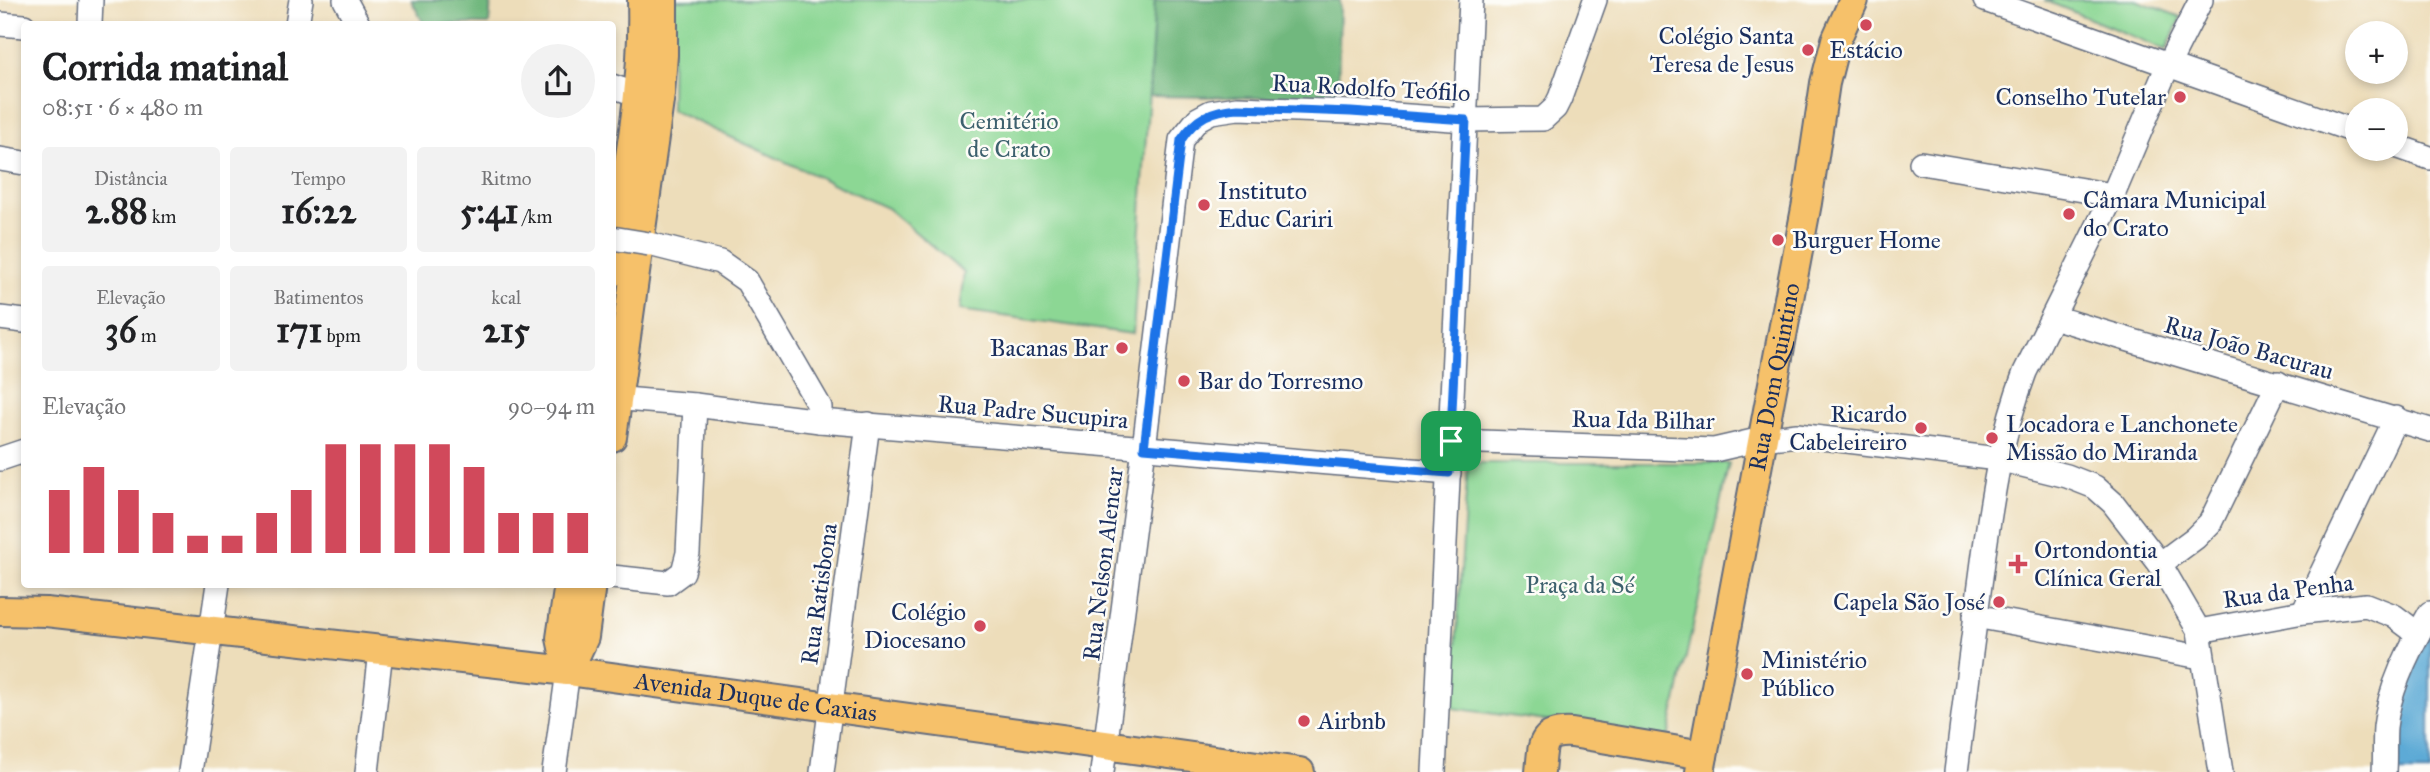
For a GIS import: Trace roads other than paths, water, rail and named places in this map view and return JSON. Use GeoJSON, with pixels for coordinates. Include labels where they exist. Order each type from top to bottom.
{"type":"FeatureCollection","features":[{"type":"Feature","properties":{"kind":"main road"},"geometry":{"type":"LineString","coordinates":[[616,216],[625,91],[643,31],[642,0]]}},
{"type":"Feature","properties":{"kind":"main road"},"geometry":{"type":"LineString","coordinates":[[616,391],[660,94],[663,0]]}},
{"type":"Feature","properties":{"kind":"main road","name":"Rua Dom Quintino"},"geometry":{"type":"LineString","coordinates":[[1701,764],[1807,203],[1830,61],[1854,0]]}},
{"type":"Feature","properties":{"kind":"main road"},"geometry":{"type":"LineString","coordinates":[[568,588],[561,638],[568,671]]}},
{"type":"Feature","properties":{"kind":"main road"},"geometry":{"type":"LineString","coordinates":[[568,671],[584,637],[590,588]]}},
{"type":"Feature","properties":{"kind":"main road","name":"Avenida Duque de Caxias"},"geometry":{"type":"LineString","coordinates":[[0,611],[46,612],[568,671],[831,709],[1104,759],[1300,772]]}},
{"type":"Feature","properties":{"kind":"main road"},"geometry":{"type":"LineString","coordinates":[[1541,758],[1549,736],[1563,732],[1701,764]]}},
{"type":"Feature","properties":{"kind":"street"},"geometry":{"type":"LineString","coordinates":[[90,21],[91,0]]}},
{"type":"Feature","properties":{"kind":"street"},"geometry":{"type":"LineString","coordinates":[[298,21],[301,0]]}},
{"type":"Feature","properties":{"kind":"street"},"geometry":{"type":"LineString","coordinates":[[345,0],[356,21]]}},
{"type":"Feature","properties":{"kind":"street"},"geometry":{"type":"LineString","coordinates":[[1434,772],[1471,0]]}},
{"type":"Feature","properties":{"kind":"street","name":"Rua Rodolfo Teófilo"},"geometry":{"type":"LineString","coordinates":[[1198,119],[1211,112],[1238,108],[1466,120],[1543,119],[1555,108],[1595,0]]}},
{"type":"Feature","properties":{"kind":"street"},"geometry":{"type":"LineString","coordinates":[[1985,0],[2345,128]]}},
{"type":"Feature","properties":{"kind":"street"},"geometry":{"type":"LineString","coordinates":[[1956,772],[1998,459],[2014,402],[2025,372],[2113,195],[2168,65],[2201,0]]}},
{"type":"Feature","properties":{"kind":"street"},"geometry":{"type":"LineString","coordinates":[[0,24],[21,26]]}},
{"type":"Feature","properties":{"kind":"street","name":"Rua Nelson Alencar"},"geometry":{"type":"LineString","coordinates":[[1104,759],[1181,140],[1198,119]]}},
{"type":"Feature","properties":{"kind":"street"},"geometry":{"type":"LineString","coordinates":[[2408,150],[2430,158]]}},
{"type":"Feature","properties":{"kind":"street"},"geometry":{"type":"LineString","coordinates":[[0,159],[21,162]]}},
{"type":"Feature","properties":{"kind":"street"},"geometry":{"type":"LineString","coordinates":[[1921,163],[2113,195]]}},
{"type":"Feature","properties":{"kind":"street"},"geometry":{"type":"LineString","coordinates":[[616,239],[720,262],[747,281],[820,407],[820,421]]}},
{"type":"Feature","properties":{"kind":"street","name":"Rua João Bacurau"},"geometry":{"type":"LineString","coordinates":[[2053,317],[2430,430]]}},
{"type":"Feature","properties":{"kind":"street"},"geometry":{"type":"LineString","coordinates":[[0,318],[21,321]]}},
{"type":"Feature","properties":{"kind":"street"},"geometry":{"type":"LineString","coordinates":[[2160,564],[2210,523],[2278,383]]}},
{"type":"Feature","properties":{"kind":"street","name":"Rua Padre Sucupira"},"geometry":{"type":"LineString","coordinates":[[616,398],[820,421],[1449,473]]}},
{"type":"Feature","properties":{"kind":"street"},"geometry":{"type":"LineString","coordinates":[[616,578],[668,583],[683,572],[688,554],[695,405]]}},
{"type":"Feature","properties":{"kind":"street"},"geometry":{"type":"LineString","coordinates":[[2303,612],[2396,418]]}},
{"type":"Feature","properties":{"kind":"street","name":"Rua Ratisbona"},"geometry":{"type":"LineString","coordinates":[[822,772],[868,424]]}},
{"type":"Feature","properties":{"kind":"street","name":"Rua Ida Bilhar"},"geometry":{"type":"LineString","coordinates":[[1451,441],[1714,450],[1762,439],[1797,435],[1998,459],[2067,476],[2095,487],[2113,503],[2160,564],[2199,631]]}},
{"type":"Feature","properties":{"kind":"street"},"geometry":{"type":"LineString","coordinates":[[0,459],[21,452]]}},
{"type":"Feature","properties":{"kind":"street"},"geometry":{"type":"LineString","coordinates":[[190,772],[217,588]]}},
{"type":"Feature","properties":{"kind":"street","name":"Rua da Penha"},"geometry":{"type":"LineString","coordinates":[[2199,631],[2303,612],[2366,606],[2394,616],[2418,634]]}},
{"type":"Feature","properties":{"kind":"street"},"geometry":{"type":"LineString","coordinates":[[2384,772],[2385,726],[2392,695],[2418,634],[2430,614]]}},
{"type":"Feature","properties":{"kind":"street"},"geometry":{"type":"LineString","coordinates":[[1975,616],[2201,657]]}},
{"type":"Feature","properties":{"kind":"street"},"geometry":{"type":"LineString","coordinates":[[2199,631],[2221,772]]}},
{"type":"Feature","properties":{"kind":"street"},"geometry":{"type":"LineString","coordinates":[[367,772],[381,651]]}},
{"type":"Feature","properties":{"kind":"street"},"geometry":{"type":"LineString","coordinates":[[554,772],[568,671]]}},
{"type":"Feature","properties":{"kind":"water"},"geometry":{"type":"Polygon","coordinates":[[[2430,633],[2430,772],[2394,772],[2397,709],[2404,681],[2430,633]]]}},
{"type":"Feature","properties":{"kind":"place","name":"Estácio"},"geometry":{"type":"Point","coordinates":[1866,25]}},
{"type":"Feature","properties":{"kind":"place","name":"Colégio Santa Teresa de Jesus"},"geometry":{"type":"Point","coordinates":[1808,50]}},
{"type":"Feature","properties":{"kind":"place","name":"Conselho Tutelar"},"geometry":{"type":"Point","coordinates":[2180,97]}},
{"type":"Feature","properties":{"kind":"place","name":"Instituto Educ Cariri"},"geometry":{"type":"Point","coordinates":[1204,205]}},
{"type":"Feature","properties":{"kind":"place","name":"Câmara Municipal do Crato"},"geometry":{"type":"Point","coordinates":[2069,214]}},
{"type":"Feature","properties":{"kind":"place","name":"Burguer Home"},"geometry":{"type":"Point","coordinates":[1778,240]}},
{"type":"Feature","properties":{"kind":"place","name":"Bacanas Bar"},"geometry":{"type":"Point","coordinates":[1122,348]}},
{"type":"Feature","properties":{"kind":"place","name":"Bar do Torresmo"},"geometry":{"type":"Point","coordinates":[1184,381]}},
{"type":"Feature","properties":{"kind":"place","name":"Ricardo Cabeleireiro"},"geometry":{"type":"Point","coordinates":[1921,428]}},
{"type":"Feature","properties":{"kind":"place","name":"Locadora e Lanchonete Missão do Miranda"},"geometry":{"type":"Point","coordinates":[1992,438]}},
{"type":"Feature","properties":{"kind":"place","name":"Ortondontia Clínica Geral"},"geometry":{"type":"Point","coordinates":[2018,564]}},
{"type":"Feature","properties":{"kind":"place","name":"Capela São José"},"geometry":{"type":"Point","coordinates":[1999,602]}},
{"type":"Feature","properties":{"kind":"place","name":"Colégio Diocesano"},"geometry":{"type":"Point","coordinates":[980,626]}},
{"type":"Feature","properties":{"kind":"place","name":"Ministério Público"},"geometry":{"type":"Point","coordinates":[1747,674]}},
{"type":"Feature","properties":{"kind":"place","name":"Airbnb"},"geometry":{"type":"Point","coordinates":[1304,721]}},
{"type":"Feature","properties":{"kind":"park label","name":"Cemitério de Crato"},"geometry":{"type":"Point","coordinates":[1009,135]}},
{"type":"Feature","properties":{"kind":"park label","name":"Praça da Sé"},"geometry":{"type":"Point","coordinates":[1580,585]}}]}
